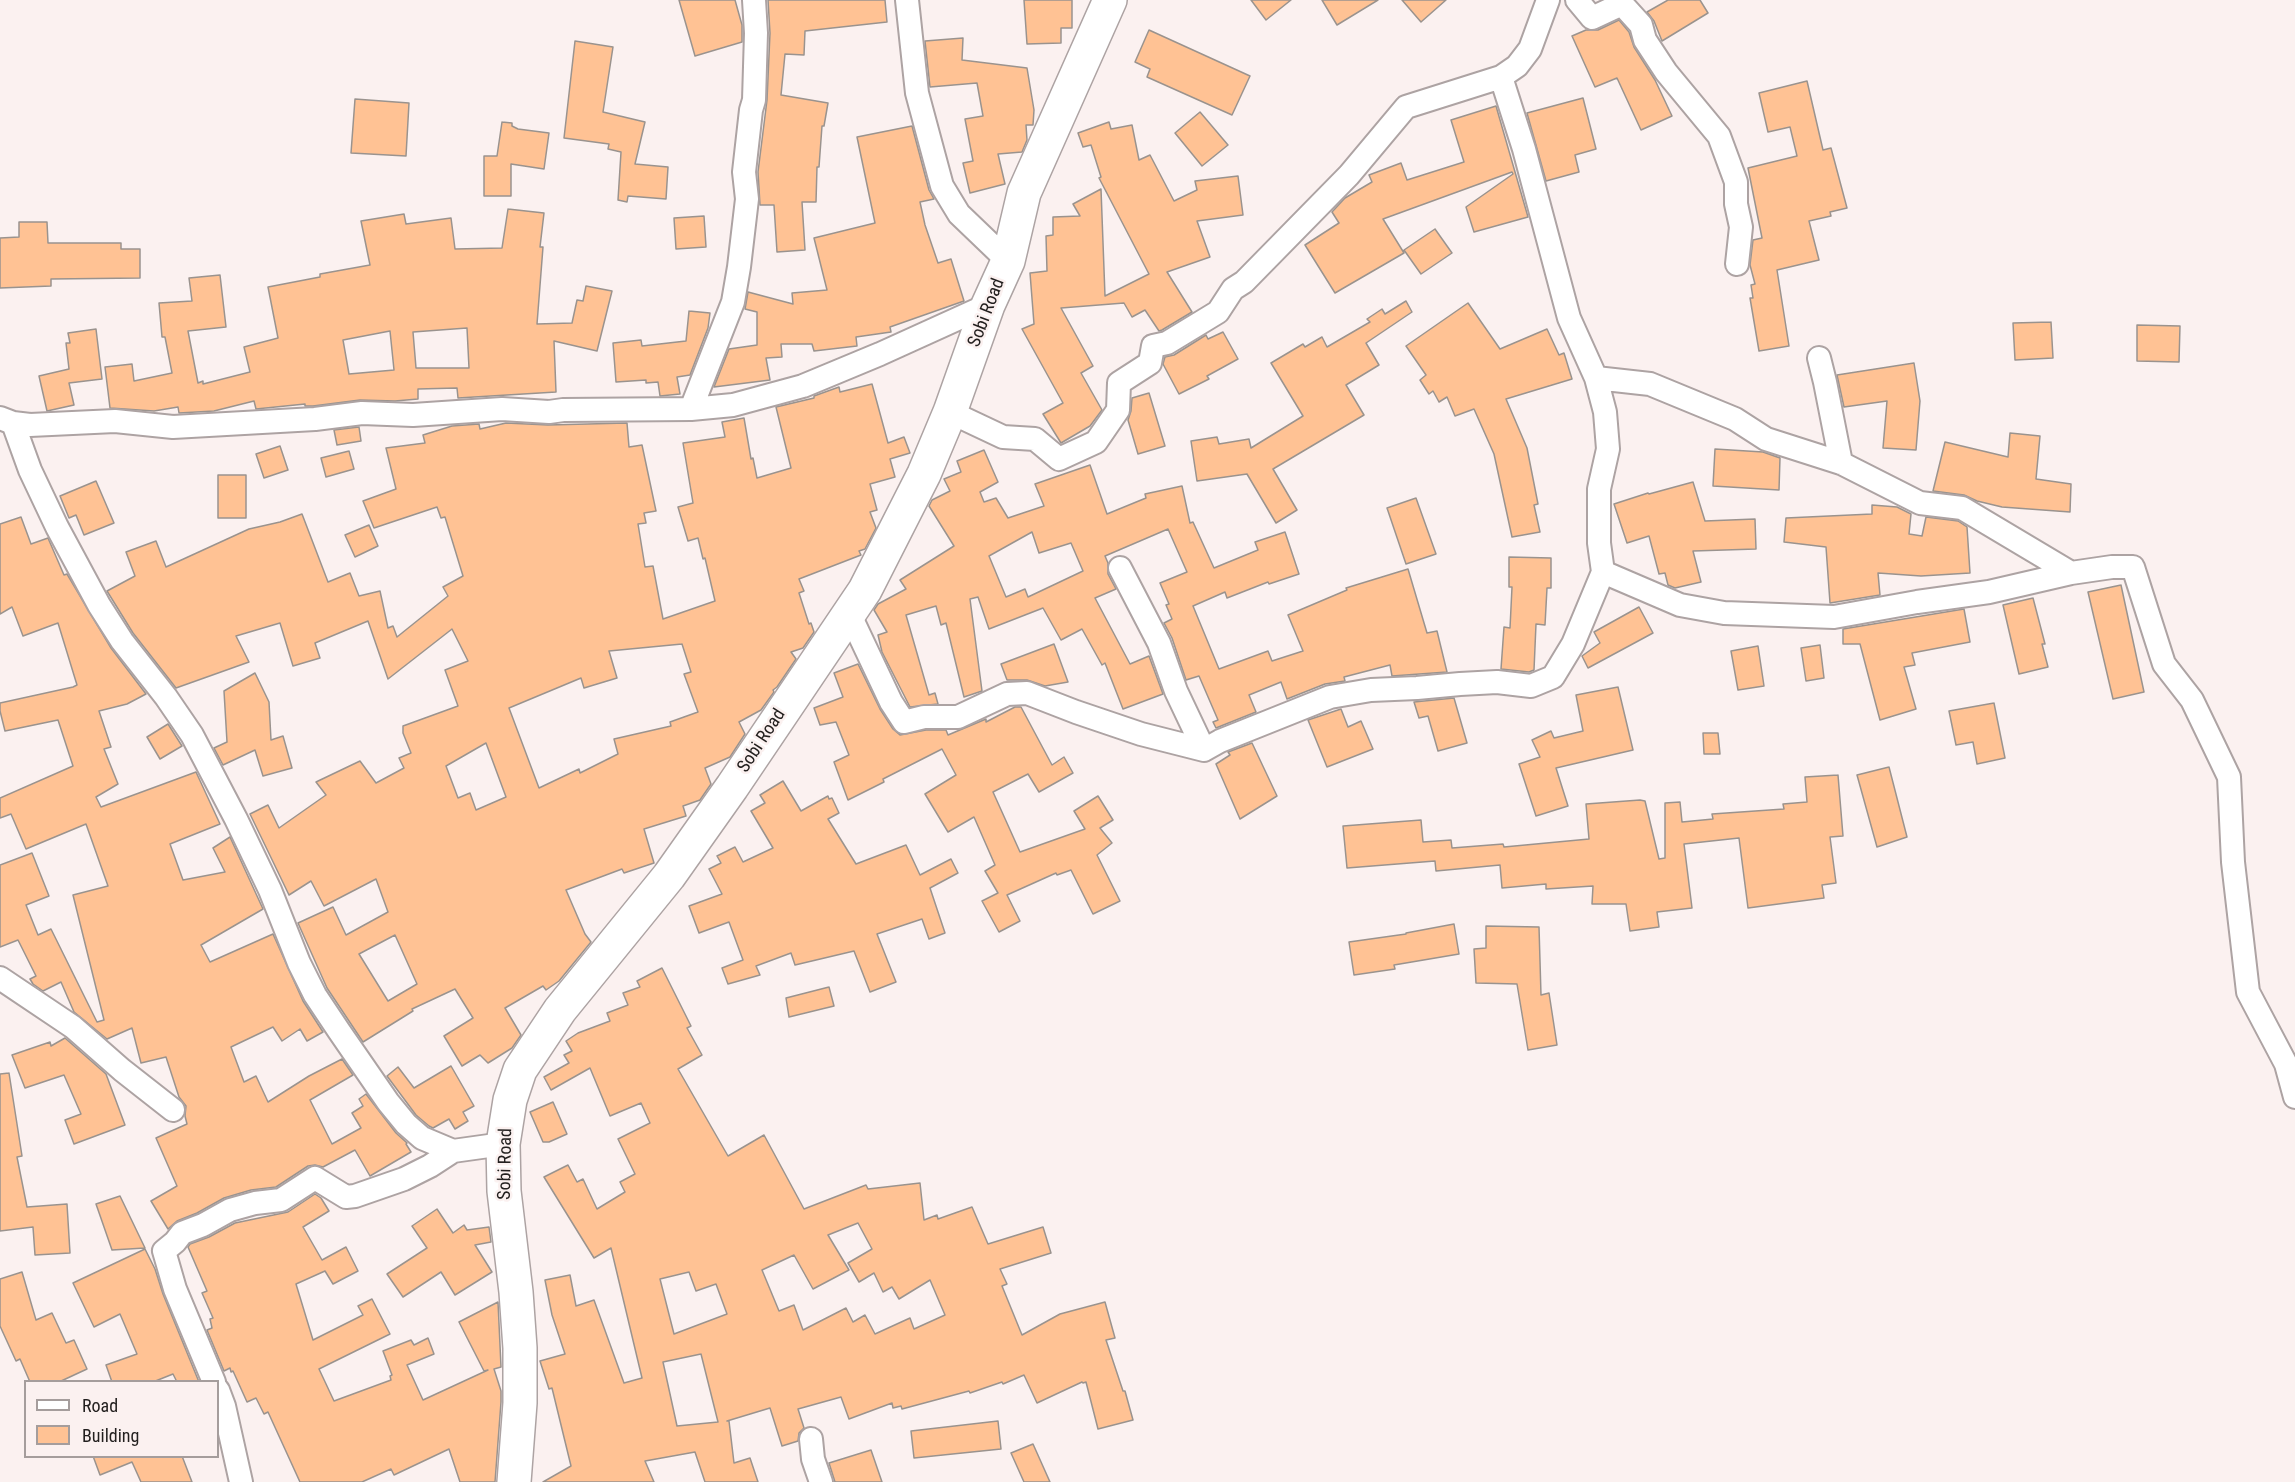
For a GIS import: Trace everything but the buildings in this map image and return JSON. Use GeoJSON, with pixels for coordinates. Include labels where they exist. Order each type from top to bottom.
{"type":"FeatureCollection","features":[{"type":"Feature","properties":{"kind":"highway","name":"Sobi Road"},"geometry":{"type":"LineString","coordinates":[[514,1482],[520,1402],[520,1348],[504,1191],[503,1144],[520,1071],[536,1044],[608,950],[669,876],[865,590],[924,474],[950,412],[988,305],[1008,261],[1024,193],[1110,0]]}},
{"type":"Feature","properties":{"kind":"street"},"geometry":{"type":"LineString","coordinates":[[691,409],[733,302],[739,267],[747,199],[744,172],[754,100],[756,33],[754,0]]}},
{"type":"Feature","properties":{"kind":"street"},"geometry":{"type":"LineString","coordinates":[[907,0],[917,93],[942,186],[958,214],[1008,261]]}},
{"type":"Feature","properties":{"kind":"street"},"geometry":{"type":"LineString","coordinates":[[950,412],[1003,437],[1035,439],[1059,459],[1096,442],[1118,410],[1119,383],[1150,363],[1153,346],[1167,343],[1218,312],[1233,289],[1251,276],[1349,175],[1406,107],[1501,77],[1516,66],[1530,49],[1548,0]]}},
{"type":"Feature","properties":{"kind":"street"},"geometry":{"type":"LineString","coordinates":[[1577,0],[1592,18],[1622,4],[1641,25],[1645,40],[1666,72],[1719,136],[1736,182],[1736,204],[1741,227],[1737,264]]}},
{"type":"Feature","properties":{"kind":"street"},"geometry":{"type":"LineString","coordinates":[[849,613],[891,702],[904,722],[924,717],[958,717],[1006,694],[1027,693],[1141,734],[1204,750],[1220,741],[1330,697],[1371,690],[1460,684],[1497,682],[1531,686],[1553,677],[1572,644],[1603,572],[1599,543],[1599,489],[1608,448],[1605,412],[1596,378],[1569,318],[1527,160],[1501,77]]}},
{"type":"Feature","properties":{"kind":"street"},"geometry":{"type":"LineString","coordinates":[[6,420],[30,425],[114,421],[172,427],[315,419],[362,413],[413,415],[502,409],[549,412],[691,409],[733,405],[803,386],[988,305]]}},
{"type":"Feature","properties":{"kind":"street"},"geometry":{"type":"LineString","coordinates":[[1819,358],[1841,463]]}},
{"type":"Feature","properties":{"kind":"street"},"geometry":{"type":"LineString","coordinates":[[1596,378],[1650,384],[1735,419],[1766,439],[1841,463],[1920,503],[1962,507],[2071,573]]}},
{"type":"Feature","properties":{"kind":"street"},"geometry":{"type":"LineString","coordinates":[[6,420],[57,527],[99,605],[192,735],[218,783],[270,890],[299,963],[315,995],[388,1102],[406,1124],[422,1138],[453,1151]]}},
{"type":"Feature","properties":{"kind":"street"},"geometry":{"type":"LineString","coordinates":[[1603,572],[1680,605],[1724,613],[1834,617],[1989,592],[2071,573],[2112,567],[2133,567],[2164,664],[2192,700],[2229,777],[2234,862],[2248,992],[2286,1064],[2295,1098]]}},
{"type":"Feature","properties":{"kind":"street"},"geometry":{"type":"LineString","coordinates":[[1120,568],[1159,643],[1176,691],[1204,750]]}},
{"type":"Feature","properties":{"kind":"street"},"geometry":{"type":"LineString","coordinates":[[0,978],[73,1027],[173,1110]]}},
{"type":"Feature","properties":{"kind":"street"},"geometry":{"type":"LineString","coordinates":[[213,1380],[175,1289],[164,1251],[176,1242],[182,1233],[203,1225],[230,1209],[281,1200],[315,1178],[346,1197],[355,1196],[405,1179],[453,1151],[503,1144]]}},
{"type":"Feature","properties":{"kind":"street"},"geometry":{"type":"LineString","coordinates":[[219,1393],[241,1482]]}},
{"type":"Feature","properties":{"kind":"street"},"geometry":{"type":"LineString","coordinates":[[811,1439],[813,1459],[821,1482]]}}]}
